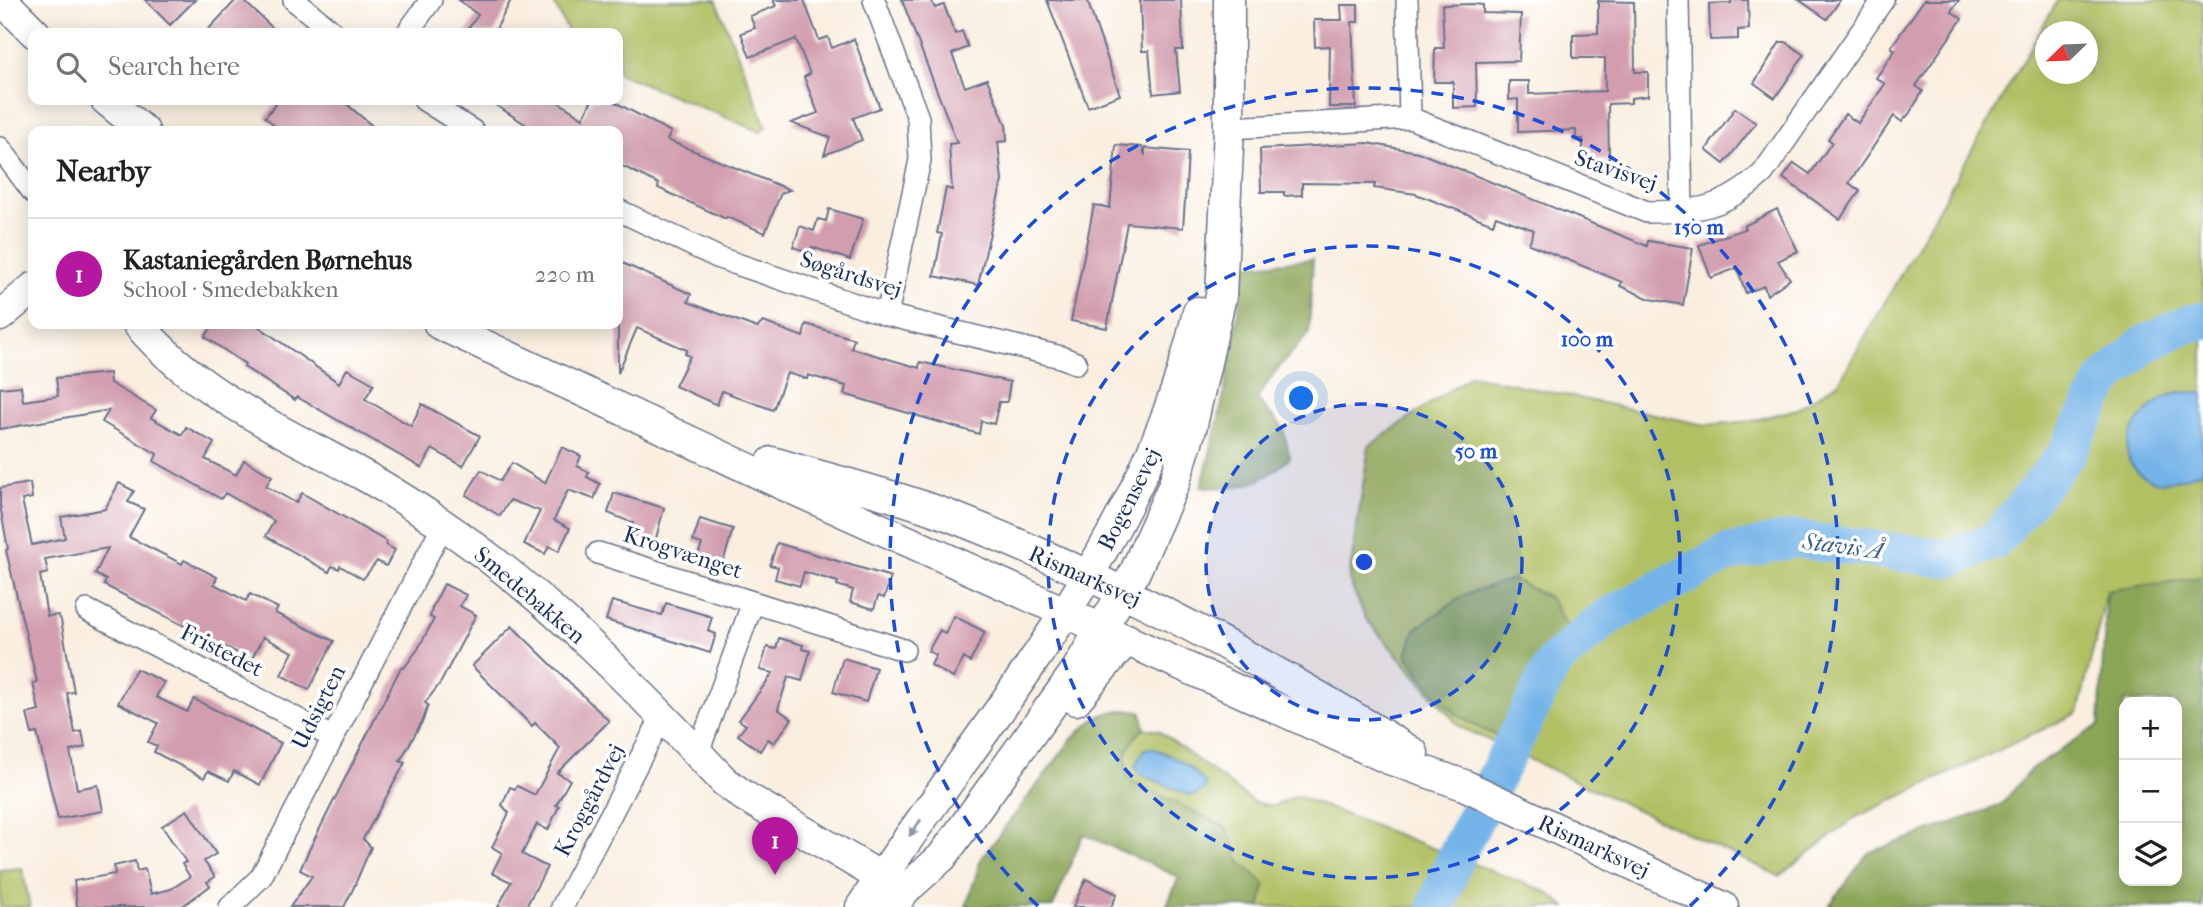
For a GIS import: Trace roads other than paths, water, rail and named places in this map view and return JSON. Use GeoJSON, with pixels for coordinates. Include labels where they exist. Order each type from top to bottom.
{"type":"FeatureCollection","features":[{"type":"Feature","properties":{"kind":"main road"},"geometry":{"type":"LineString","coordinates":[[2,0],[30,28]]}},
{"type":"Feature","properties":{"kind":"main road","name":"Bogensevej"},"geometry":{"type":"LineString","coordinates":[[861,907],[892,891],[972,833],[1098,600],[1174,484],[1191,429],[1222,296],[1229,128],[1229,0]]}},
{"type":"Feature","properties":{"kind":"main road"},"geometry":{"type":"LineString","coordinates":[[112,105],[138,126]]}},
{"type":"Feature","properties":{"kind":"main road","name":"Bogensevej"},"geometry":{"type":"LineString","coordinates":[[1194,330],[1225,195]]}},
{"type":"Feature","properties":{"kind":"main road"},"geometry":{"type":"LineString","coordinates":[[0,316],[28,292]]}},
{"type":"Feature","properties":{"kind":"main road","name":"Smedebakken"},"geometry":{"type":"LineString","coordinates":[[142,329],[154,343],[216,394],[271,429],[362,474],[443,525],[514,576],[576,631],[744,796],[892,891]]}},
{"type":"Feature","properties":{"kind":"main road","name":"Rismarksvej"},"geometry":{"type":"LineString","coordinates":[[450,329],[775,481],[1098,600]]}},
{"type":"Feature","properties":{"kind":"main road"},"geometry":{"type":"LineString","coordinates":[[1098,600],[1194,330]]}},
{"type":"Feature","properties":{"kind":"main road"},"geometry":{"type":"LineString","coordinates":[[892,891],[943,823],[1098,600],[1147,516],[1162,479],[1180,417],[1194,330]]}},
{"type":"Feature","properties":{"kind":"main road","name":"Rismarksvej"},"geometry":{"type":"LineString","coordinates":[[676,433],[948,516],[1389,760],[1464,785],[1723,907]]}},
{"type":"Feature","properties":{"kind":"main road"},"geometry":{"type":"LineString","coordinates":[[775,481],[846,524],[1025,611],[1041,648]]}},
{"type":"Feature","properties":{"kind":"main road"},"geometry":{"type":"LineString","coordinates":[[1098,600],[1224,622],[1292,664],[1464,785]]}},
{"type":"Feature","properties":{"kind":"main road","name":"Bogensevej"},"geometry":{"type":"LineString","coordinates":[[892,891],[1041,648],[1098,600]]}},
{"type":"Feature","properties":{"kind":"street"},"geometry":{"type":"LineString","coordinates":[[294,0],[328,28]]}},
{"type":"Feature","properties":{"kind":"street"},"geometry":{"type":"LineString","coordinates":[[411,28],[431,0]]}},
{"type":"Feature","properties":{"kind":"street"},"geometry":{"type":"LineString","coordinates":[[874,0],[918,118],[920,160],[887,315]]}},
{"type":"Feature","properties":{"kind":"street"},"geometry":{"type":"LineString","coordinates":[[1407,0],[1410,118]]}},
{"type":"Feature","properties":{"kind":"street"},"geometry":{"type":"LineString","coordinates":[[1678,0],[1682,212]]}},
{"type":"Feature","properties":{"kind":"street","name":"Stavisvej"},"geometry":{"type":"LineString","coordinates":[[1229,128],[1410,118],[1647,212],[1682,212],[1715,206],[1740,194],[1763,173],[1883,0]]}},
{"type":"Feature","properties":{"kind":"street"},"geometry":{"type":"LineString","coordinates":[[432,105],[465,126]]}},
{"type":"Feature","properties":{"kind":"street"},"geometry":{"type":"LineString","coordinates":[[0,148],[28,185]]}},
{"type":"Feature","properties":{"kind":"street","name":"Søgårdsvej"},"geometry":{"type":"LineString","coordinates":[[623,212],[719,258],[887,315],[1061,357],[1076,363]]}},
{"type":"Feature","properties":{"kind":"street","name":"Udsigten"},"geometry":{"type":"LineString","coordinates":[[230,907],[261,877],[443,525]]}},
{"type":"Feature","properties":{"kind":"street","name":"Krogvænget"},"geometry":{"type":"LineString","coordinates":[[598,552],[904,650]]}},
{"type":"Feature","properties":{"kind":"street","name":"Krogvænget"},"geometry":{"type":"LineString","coordinates":[[698,753],[753,602]]}},
{"type":"Feature","properties":{"kind":"street","name":"Fristedet"},"geometry":{"type":"LineString","coordinates":[[88,610],[332,737]]}},
{"type":"Feature","properties":{"kind":"street","name":"Kroggårdvej"},"geometry":{"type":"LineString","coordinates":[[562,907],[662,718]]}},
{"type":"Feature","properties":{"kind":"water"},"geometry":{"type":"Polygon","coordinates":[[[2179,392],[2203,393],[2203,471],[2176,480],[2158,482],[2142,475],[2131,463],[2127,448],[2129,439],[2149,410],[2163,399],[2179,392]]]}},
{"type":"Feature","properties":{"kind":"water"},"geometry":{"type":"Polygon","coordinates":[[[1152,748],[1189,767],[1206,785],[1205,790],[1191,796],[1140,774],[1135,765],[1145,749],[1152,748]]]}},
{"type":"Feature","properties":{"kind":"waterway","name":"Stavis Å"},"geometry":{"type":"LineString","coordinates":[[1436,907],[1456,856],[1554,662],[1606,618],[1728,553],[1794,539],[1949,559],[1996,540],[2067,453],[2104,381],[2143,345],[2187,324],[2203,321]]}},
{"type":"Feature","properties":{"kind":"place","name":"Kastaniegården Børnehus"},"geometry":{"type":"Point","coordinates":[775,875]}}]}
